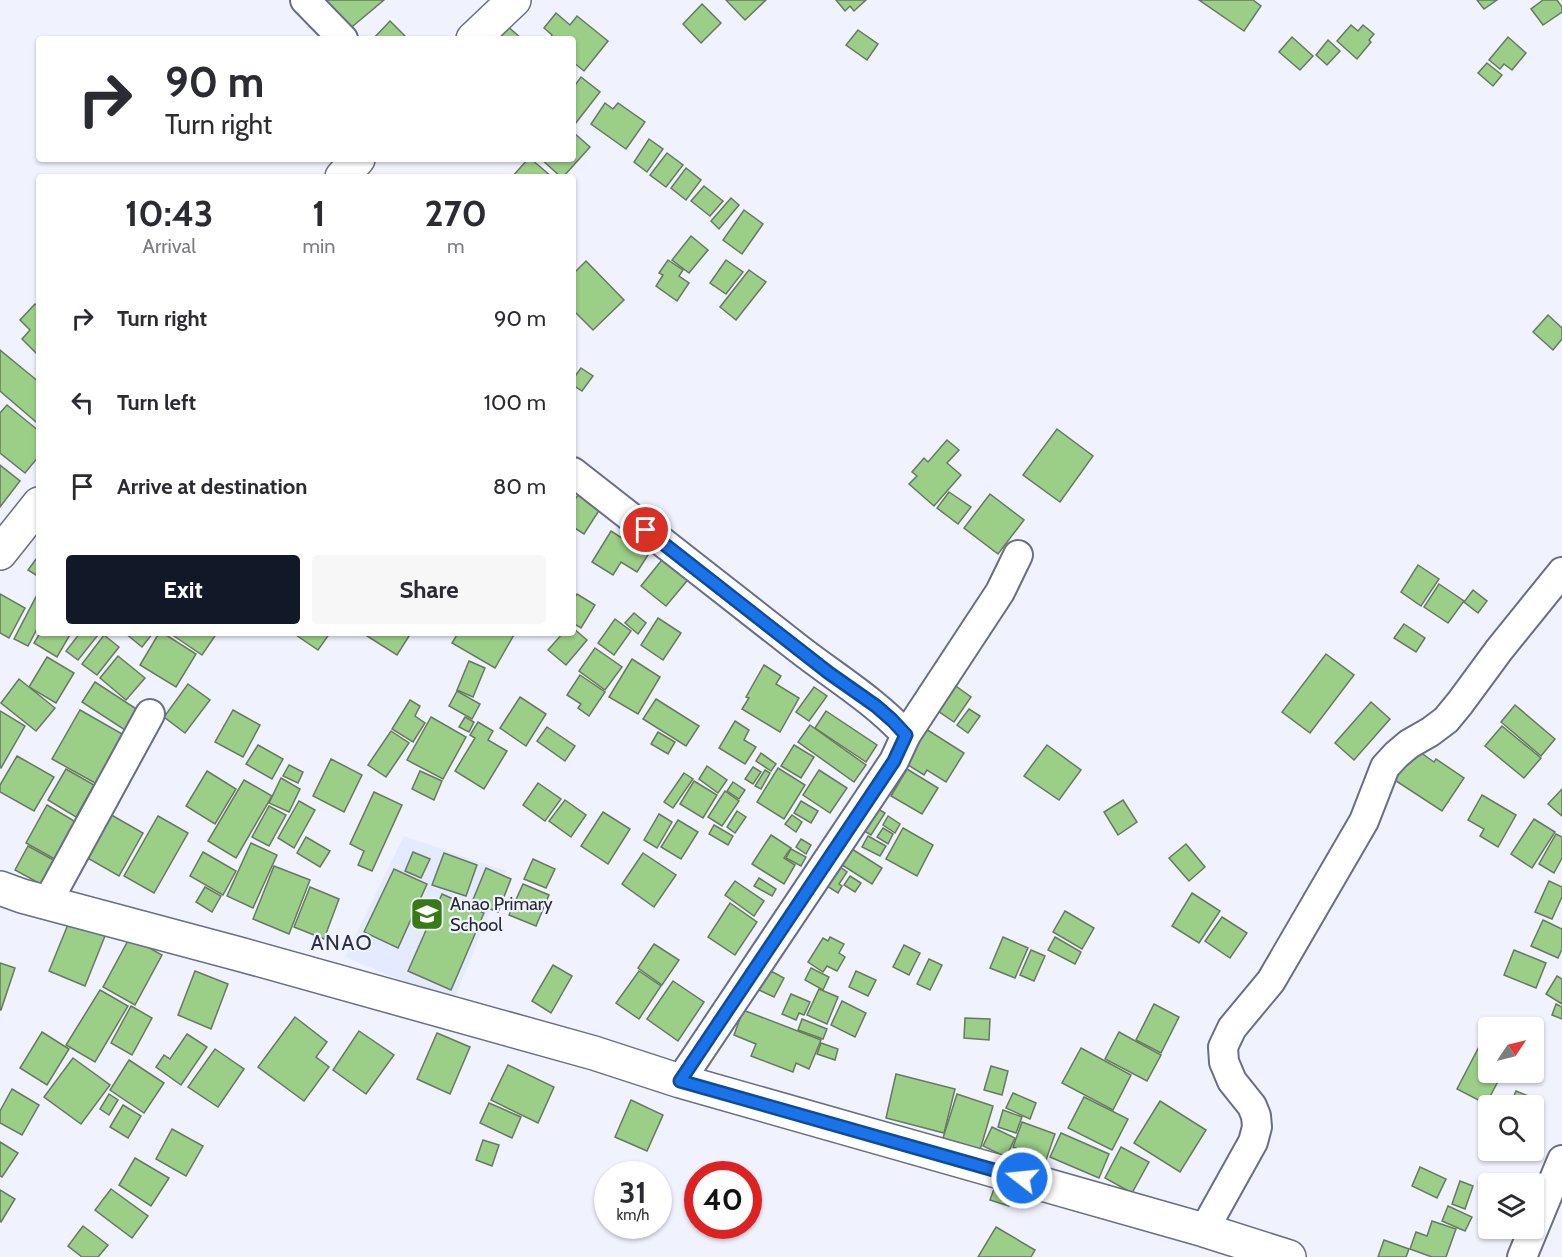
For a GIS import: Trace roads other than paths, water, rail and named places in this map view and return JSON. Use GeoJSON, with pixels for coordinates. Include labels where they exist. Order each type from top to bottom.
{"type":"FeatureCollection","features":[{"type":"Feature","properties":{"kind":"street"},"geometry":{"type":"LineString","coordinates":[[305,0],[340,36]]}},
{"type":"Feature","properties":{"kind":"street"},"geometry":{"type":"LineString","coordinates":[[476,36],[514,0]]}},
{"type":"Feature","properties":{"kind":"street"},"geometry":{"type":"LineString","coordinates":[[345,174],[355,162]]}},
{"type":"Feature","properties":{"kind":"street"},"geometry":{"type":"LineString","coordinates":[[576,474],[829,673],[876,706],[906,735]]}},
{"type":"Feature","properties":{"kind":"street"},"geometry":{"type":"LineString","coordinates":[[0,553],[36,507]]}},
{"type":"Feature","properties":{"kind":"street"},"geometry":{"type":"LineString","coordinates":[[680,1081],[894,761],[906,735],[1000,592],[1018,555]]}},
{"type":"Feature","properties":{"kind":"street"},"geometry":{"type":"LineString","coordinates":[[1204,1230],[1252,1142],[1257,1127],[1252,1106],[1232,1081],[1224,1062],[1223,1047],[1232,1028],[1271,981],[1364,821],[1385,767],[1409,744],[1446,720],[1562,572]]}},
{"type":"Feature","properties":{"kind":"street"},"geometry":{"type":"LineString","coordinates":[[47,903],[150,714]]}},
{"type":"Feature","properties":{"kind":"street"},"geometry":{"type":"LineString","coordinates":[[0,888],[47,903],[571,1046],[680,1081],[1204,1230],[1289,1257]]}},
{"type":"Feature","properties":{"kind":"street"},"geometry":{"type":"LineString","coordinates":[[1522,1257],[1562,1160]]}},
{"type":"Feature","properties":{"kind":"place","name":"Anao Primary School"},"geometry":{"type":"Point","coordinates":[427,914]}},
{"type":"Feature","properties":{"kind":"district","name":"ANAO"},"geometry":{"type":"Point","coordinates":[342,943]}}]}
